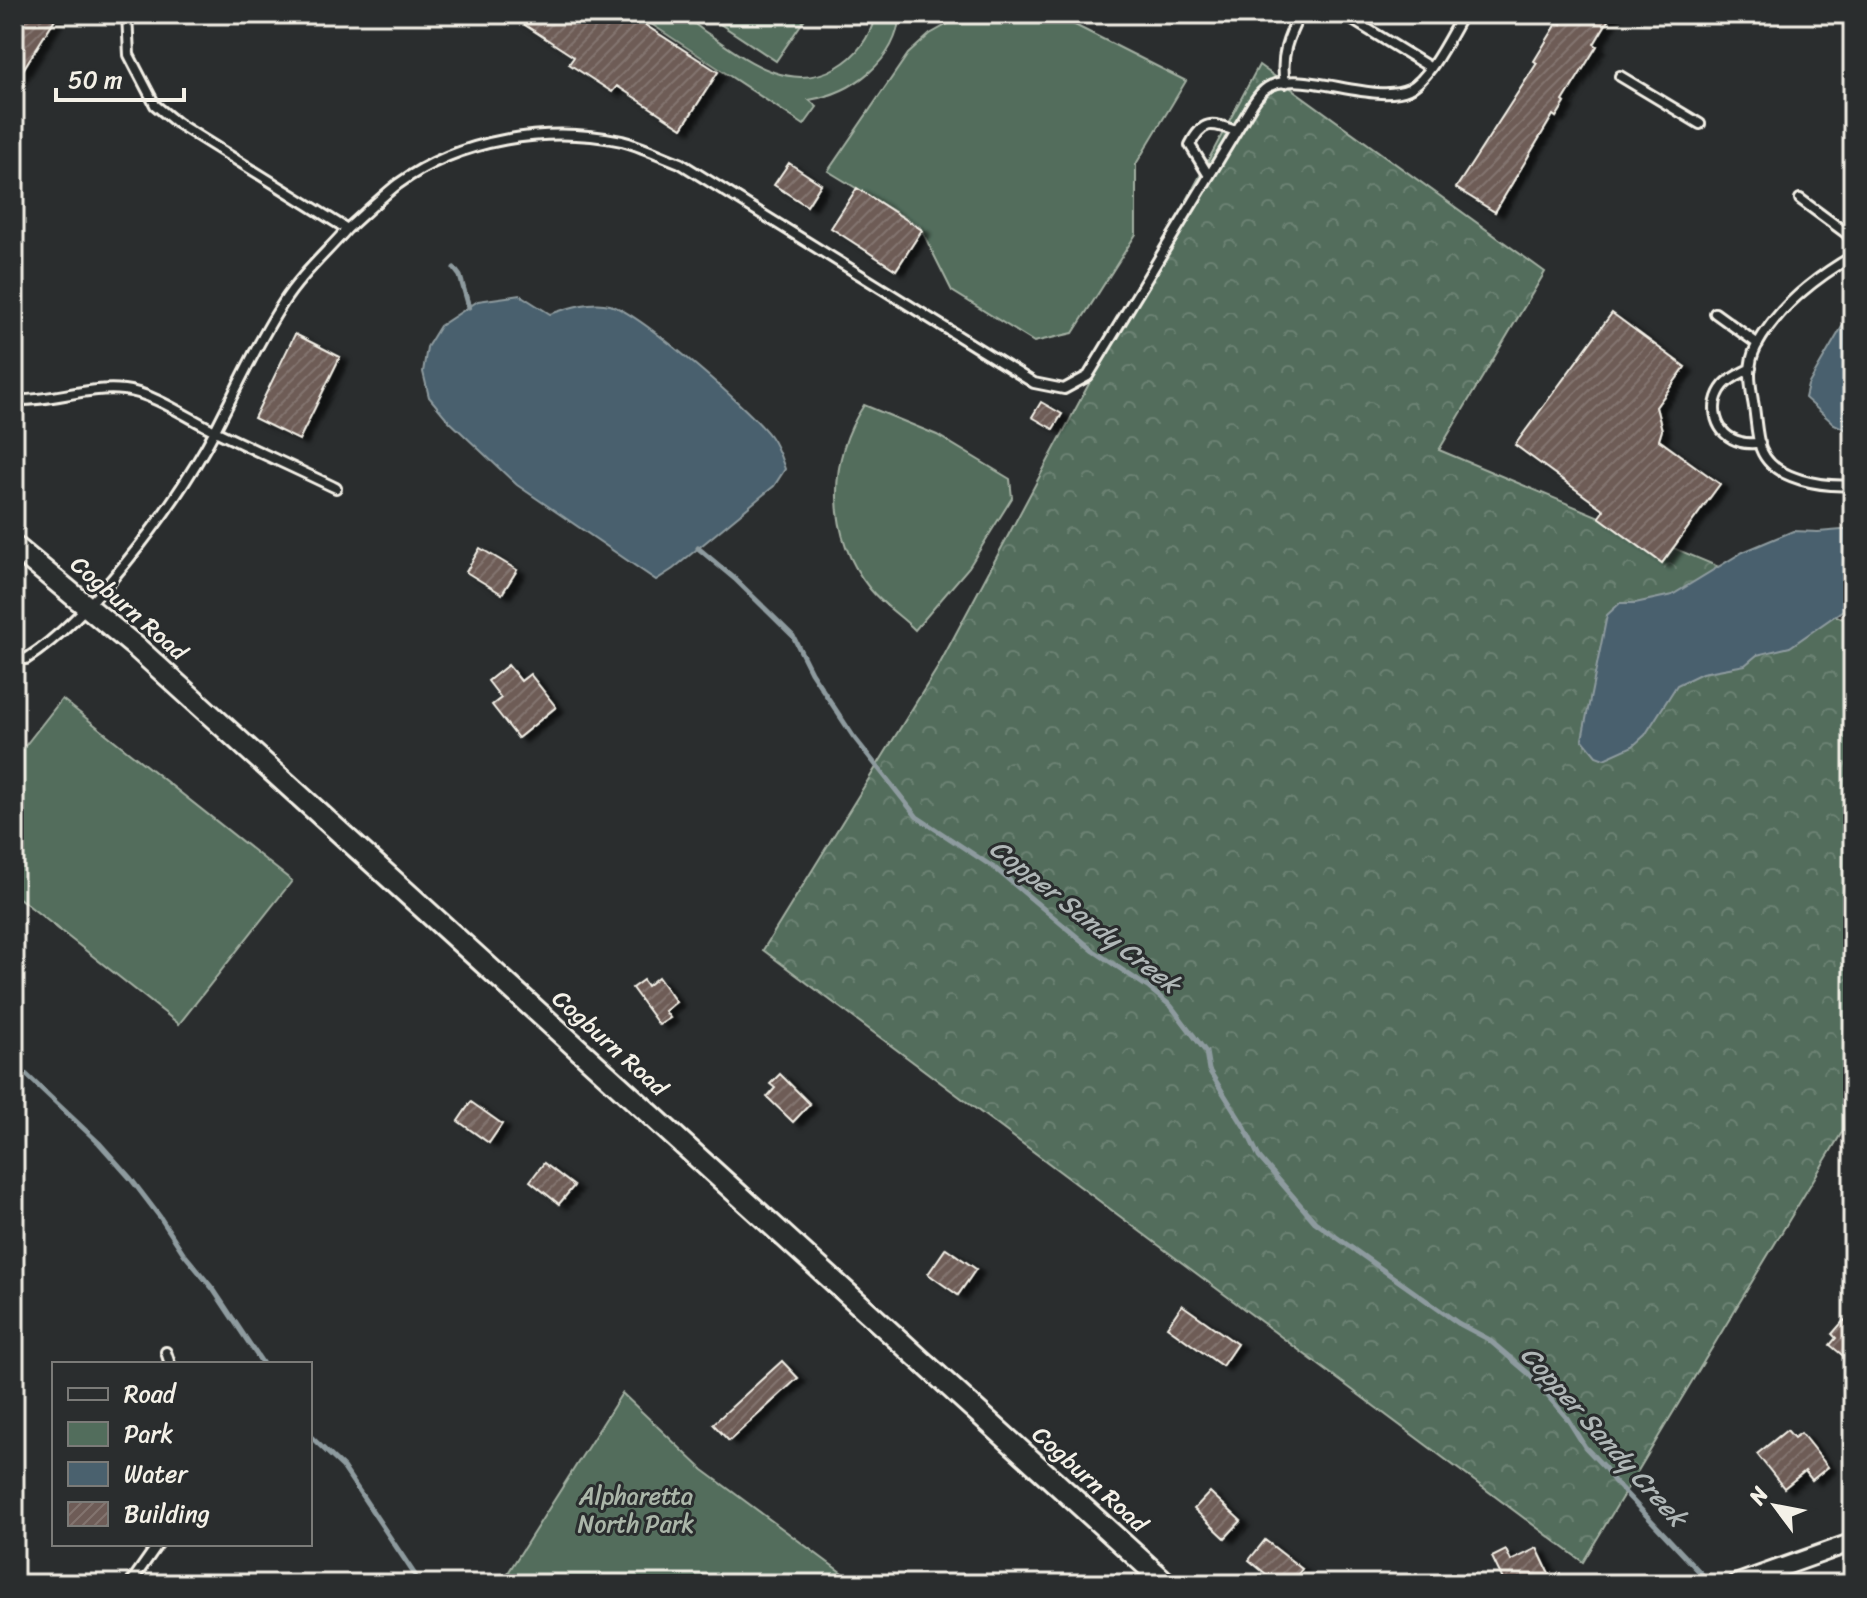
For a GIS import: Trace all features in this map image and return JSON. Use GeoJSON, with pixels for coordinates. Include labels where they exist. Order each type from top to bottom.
{"type":"FeatureCollection","features":[{"type":"Feature","properties":{"kind":"street","name":"Cogburn Road"},"geometry":{"type":"LineString","coordinates":[[14,546],[88,606],[1167,1584]]}},
{"type":"Feature","properties":{"kind":"street"},"geometry":{"type":"LineString","coordinates":[[1735,1584],[1853,1542]]}},
{"type":"Feature","properties":{"kind":"lane"},"geometry":{"type":"LineString","coordinates":[[127,14],[129,55],[155,105],[177,123],[347,229]]}},
{"type":"Feature","properties":{"kind":"lane"},"geometry":{"type":"LineString","coordinates":[[1285,83],[1285,41],[1300,14]]}},
{"type":"Feature","properties":{"kind":"lane"},"geometry":{"type":"LineString","coordinates":[[1343,14],[1431,68]]}},
{"type":"Feature","properties":{"kind":"lane"},"geometry":{"type":"LineString","coordinates":[[14,656],[26,659],[45,647],[88,606],[160,518],[215,431],[244,369],[284,301],[347,229],[399,184],[452,154],[495,141],[561,134],[623,142],[680,163],[1034,383],[1064,389],[1088,376],[1265,88],[1293,81],[1388,94],[1411,88],[1431,68],[1463,14]]}},
{"type":"Feature","properties":{"kind":"lane"},"geometry":{"type":"LineString","coordinates":[[1620,76],[1700,124]]}},
{"type":"Feature","properties":{"kind":"lane"},"geometry":{"type":"LineString","coordinates":[[1209,176],[1190,145],[1198,129],[1219,125],[1236,131]]}},
{"type":"Feature","properties":{"kind":"lane"},"geometry":{"type":"LineString","coordinates":[[1800,199],[1846,233],[1853,242]]}},
{"type":"Feature","properties":{"kind":"lane"},"geometry":{"type":"LineString","coordinates":[[1853,256],[1799,295],[1773,322],[1754,350],[1749,378],[1762,451],[1774,466],[1799,480],[1830,486],[1853,485]]}},
{"type":"Feature","properties":{"kind":"lane"},"geometry":{"type":"LineString","coordinates":[[1715,313],[1758,344]]}},
{"type":"Feature","properties":{"kind":"lane"},"geometry":{"type":"LineString","coordinates":[[1751,368],[1725,383],[1718,394],[1715,409],[1718,426],[1728,435],[1740,442],[1760,443]]}},
{"type":"Feature","properties":{"kind":"lane"},"geometry":{"type":"LineString","coordinates":[[14,400],[28,401],[97,389],[128,390],[171,407],[336,488]]}},
{"type":"Feature","properties":{"kind":"lane"},"geometry":{"type":"LineString","coordinates":[[166,1352],[169,1362]]}},
{"type":"Feature","properties":{"kind":"lane"},"geometry":{"type":"LineString","coordinates":[[130,1584],[157,1546]]}},
{"type":"Feature","properties":{"kind":"green space"},"geometry":{"type":"Polygon","coordinates":[[[636,14],[679,14],[751,62],[767,70],[801,77],[819,75],[851,57],[867,38],[876,14],[900,14],[897,31],[881,60],[856,82],[809,100],[817,107],[804,125],[636,14]]]}},
{"type":"Feature","properties":{"kind":"green space"},"geometry":{"type":"Polygon","coordinates":[[[705,14],[808,14],[776,61],[705,14]]]}},
{"type":"Feature","properties":{"kind":"green space"},"geometry":{"type":"Polygon","coordinates":[[[972,14],[1048,14],[1186,81],[1136,164],[1136,234],[1073,333],[1034,342],[952,291],[920,227],[828,171],[908,54],[930,34],[972,14]]]}},
{"type":"Feature","properties":{"kind":"green space"},"geometry":{"type":"Polygon","coordinates":[[[1259,65],[1545,272],[1439,450],[1853,623],[1853,1114],[1583,1562],[763,950],[938,667],[1259,65]]]}},
{"type":"Feature","properties":{"kind":"green space"},"geometry":{"type":"Polygon","coordinates":[[[864,405],[937,435],[1010,479],[1012,498],[969,567],[915,630],[870,589],[856,568],[839,522],[838,474],[843,450],[864,405]]]}},
{"type":"Feature","properties":{"kind":"green space"},"geometry":{"type":"Polygon","coordinates":[[[62,699],[292,881],[179,1024],[14,894],[14,760],[62,699]]]}},
{"type":"Feature","properties":{"kind":"green space","name":"Alpharetta North Park"},"geometry":{"type":"Polygon","coordinates":[[[622,1393],[703,1470],[857,1584],[501,1584],[622,1393]]]}},
{"type":"Feature","properties":{"kind":"water"},"geometry":{"type":"Polygon","coordinates":[[[520,295],[550,314],[580,305],[610,305],[669,343],[719,385],[770,436],[785,469],[774,486],[656,580],[517,485],[448,420],[429,397],[423,372],[427,347],[440,326],[478,301],[520,295]]]}},
{"type":"Feature","properties":{"kind":"water"},"geometry":{"type":"Polygon","coordinates":[[[1853,308],[1853,433],[1834,424],[1805,398],[1808,385],[1853,308]]]}},
{"type":"Feature","properties":{"kind":"water"},"geometry":{"type":"Polygon","coordinates":[[[1853,529],[1853,597],[1846,608],[1790,647],[1757,655],[1745,665],[1702,673],[1677,685],[1645,735],[1633,746],[1604,759],[1596,756],[1582,739],[1607,615],[1620,603],[1672,595],[1743,552],[1793,531],[1853,529]]]}},
{"type":"Feature","properties":{"kind":"building"},"geometry":{"type":"Polygon","coordinates":[[[14,14],[58,14],[14,84],[14,14]]]}},
{"type":"Feature","properties":{"kind":"building"},"geometry":{"type":"Polygon","coordinates":[[[508,14],[628,14],[718,72],[682,128],[617,86],[612,92],[569,64],[574,57],[508,14]]]}},
{"type":"Feature","properties":{"kind":"building"},"geometry":{"type":"Polygon","coordinates":[[[1566,14],[1612,14],[1594,44],[1597,46],[1563,101],[1565,103],[1556,117],[1553,115],[1495,212],[1456,188],[1537,63],[1534,61],[1558,22],[1561,24],[1566,14]]]}},
{"type":"Feature","properties":{"kind":"building"},"geometry":{"type":"Polygon","coordinates":[[[789,163],[821,184],[807,206],[774,185],[789,163]]]}},
{"type":"Feature","properties":{"kind":"building"},"geometry":{"type":"Polygon","coordinates":[[[857,188],[922,230],[896,270],[831,228],[857,188]]]}},
{"type":"Feature","properties":{"kind":"building"},"geometry":{"type":"Polygon","coordinates":[[[1612,313],[1685,367],[1656,407],[1662,430],[1659,440],[1720,484],[1662,563],[1599,517],[1604,510],[1515,445],[1612,313]]]}},
{"type":"Feature","properties":{"kind":"building"},"geometry":{"type":"Polygon","coordinates":[[[295,334],[340,357],[299,440],[254,418],[295,334]]]}},
{"type":"Feature","properties":{"kind":"building"},"geometry":{"type":"Polygon","coordinates":[[[1041,402],[1062,414],[1053,429],[1032,417],[1041,402]]]}},
{"type":"Feature","properties":{"kind":"building"},"geometry":{"type":"Polygon","coordinates":[[[480,548],[517,570],[502,594],[466,572],[480,548]]]}},
{"type":"Feature","properties":{"kind":"building"},"geometry":{"type":"Polygon","coordinates":[[[508,665],[521,681],[530,674],[556,707],[518,738],[492,705],[501,698],[488,681],[508,665]]]}},
{"type":"Feature","properties":{"kind":"building"},"geometry":{"type":"Polygon","coordinates":[[[658,977],[676,1002],[665,1011],[670,1018],[659,1025],[632,988],[643,980],[647,986],[658,977]]]}},
{"type":"Feature","properties":{"kind":"building"},"geometry":{"type":"Polygon","coordinates":[[[780,1074],[810,1104],[793,1122],[767,1097],[775,1088],[770,1084],[780,1074]]]}},
{"type":"Feature","properties":{"kind":"building"},"geometry":{"type":"Polygon","coordinates":[[[471,1102],[502,1124],[489,1143],[458,1121],[471,1102]]]}},
{"type":"Feature","properties":{"kind":"building"},"geometry":{"type":"Polygon","coordinates":[[[544,1163],[574,1186],[559,1204],[530,1181],[544,1163]]]}},
{"type":"Feature","properties":{"kind":"building"},"geometry":{"type":"Polygon","coordinates":[[[946,1248],[976,1269],[958,1295],[928,1274],[946,1248]]]}},
{"type":"Feature","properties":{"kind":"building"},"geometry":{"type":"Polygon","coordinates":[[[1182,1305],[1237,1344],[1222,1366],[1167,1327],[1182,1305]]]}},
{"type":"Feature","properties":{"kind":"building"},"geometry":{"type":"Polygon","coordinates":[[[1844,1320],[1853,1327],[1853,1364],[1830,1345],[1836,1338],[1832,1334],[1844,1320]]]}},
{"type":"Feature","properties":{"kind":"building"},"geometry":{"type":"Polygon","coordinates":[[[782,1361],[798,1378],[729,1441],[713,1424],[782,1361]]]}},
{"type":"Feature","properties":{"kind":"building"},"geometry":{"type":"Polygon","coordinates":[[[1787,1430],[1794,1438],[1801,1433],[1828,1467],[1812,1480],[1805,1471],[1784,1488],[1757,1454],[1787,1430]]]}},
{"type":"Feature","properties":{"kind":"building"},"geometry":{"type":"Polygon","coordinates":[[[1210,1492],[1241,1521],[1225,1538],[1194,1509],[1210,1492]]]}},
{"type":"Feature","properties":{"kind":"building"},"geometry":{"type":"Polygon","coordinates":[[[1265,1540],[1302,1569],[1290,1584],[1278,1584],[1249,1560],[1265,1540]]]}},
{"type":"Feature","properties":{"kind":"building"},"geometry":{"type":"Polygon","coordinates":[[[1537,1548],[1554,1584],[1505,1584],[1492,1557],[1506,1550],[1511,1561],[1537,1548]]]}},
{"type":"Feature","properties":{"kind":"waterway","name":"Copper Sandy Creek"},"geometry":{"type":"LineString","coordinates":[[454,268],[460,276],[469,307]]}},
{"type":"Feature","properties":{"kind":"waterway","name":"Copper Sandy Creek"},"geometry":{"type":"LineString","coordinates":[[698,548],[735,579],[793,636],[811,672],[853,736],[917,817],[996,869],[1094,951],[1171,1006],[1206,1052],[1209,1070],[1259,1157],[1315,1222],[1458,1323],[1488,1339],[1528,1373],[1567,1418],[1585,1447],[1614,1481],[1711,1584]]}},
{"type":"Feature","properties":{"kind":"waterway"},"geometry":{"type":"LineString","coordinates":[[14,1063],[99,1143],[131,1179],[213,1289],[262,1362]]}},
{"type":"Feature","properties":{"kind":"waterway"},"geometry":{"type":"LineString","coordinates":[[312,1438],[343,1467],[418,1584]]}}]}
